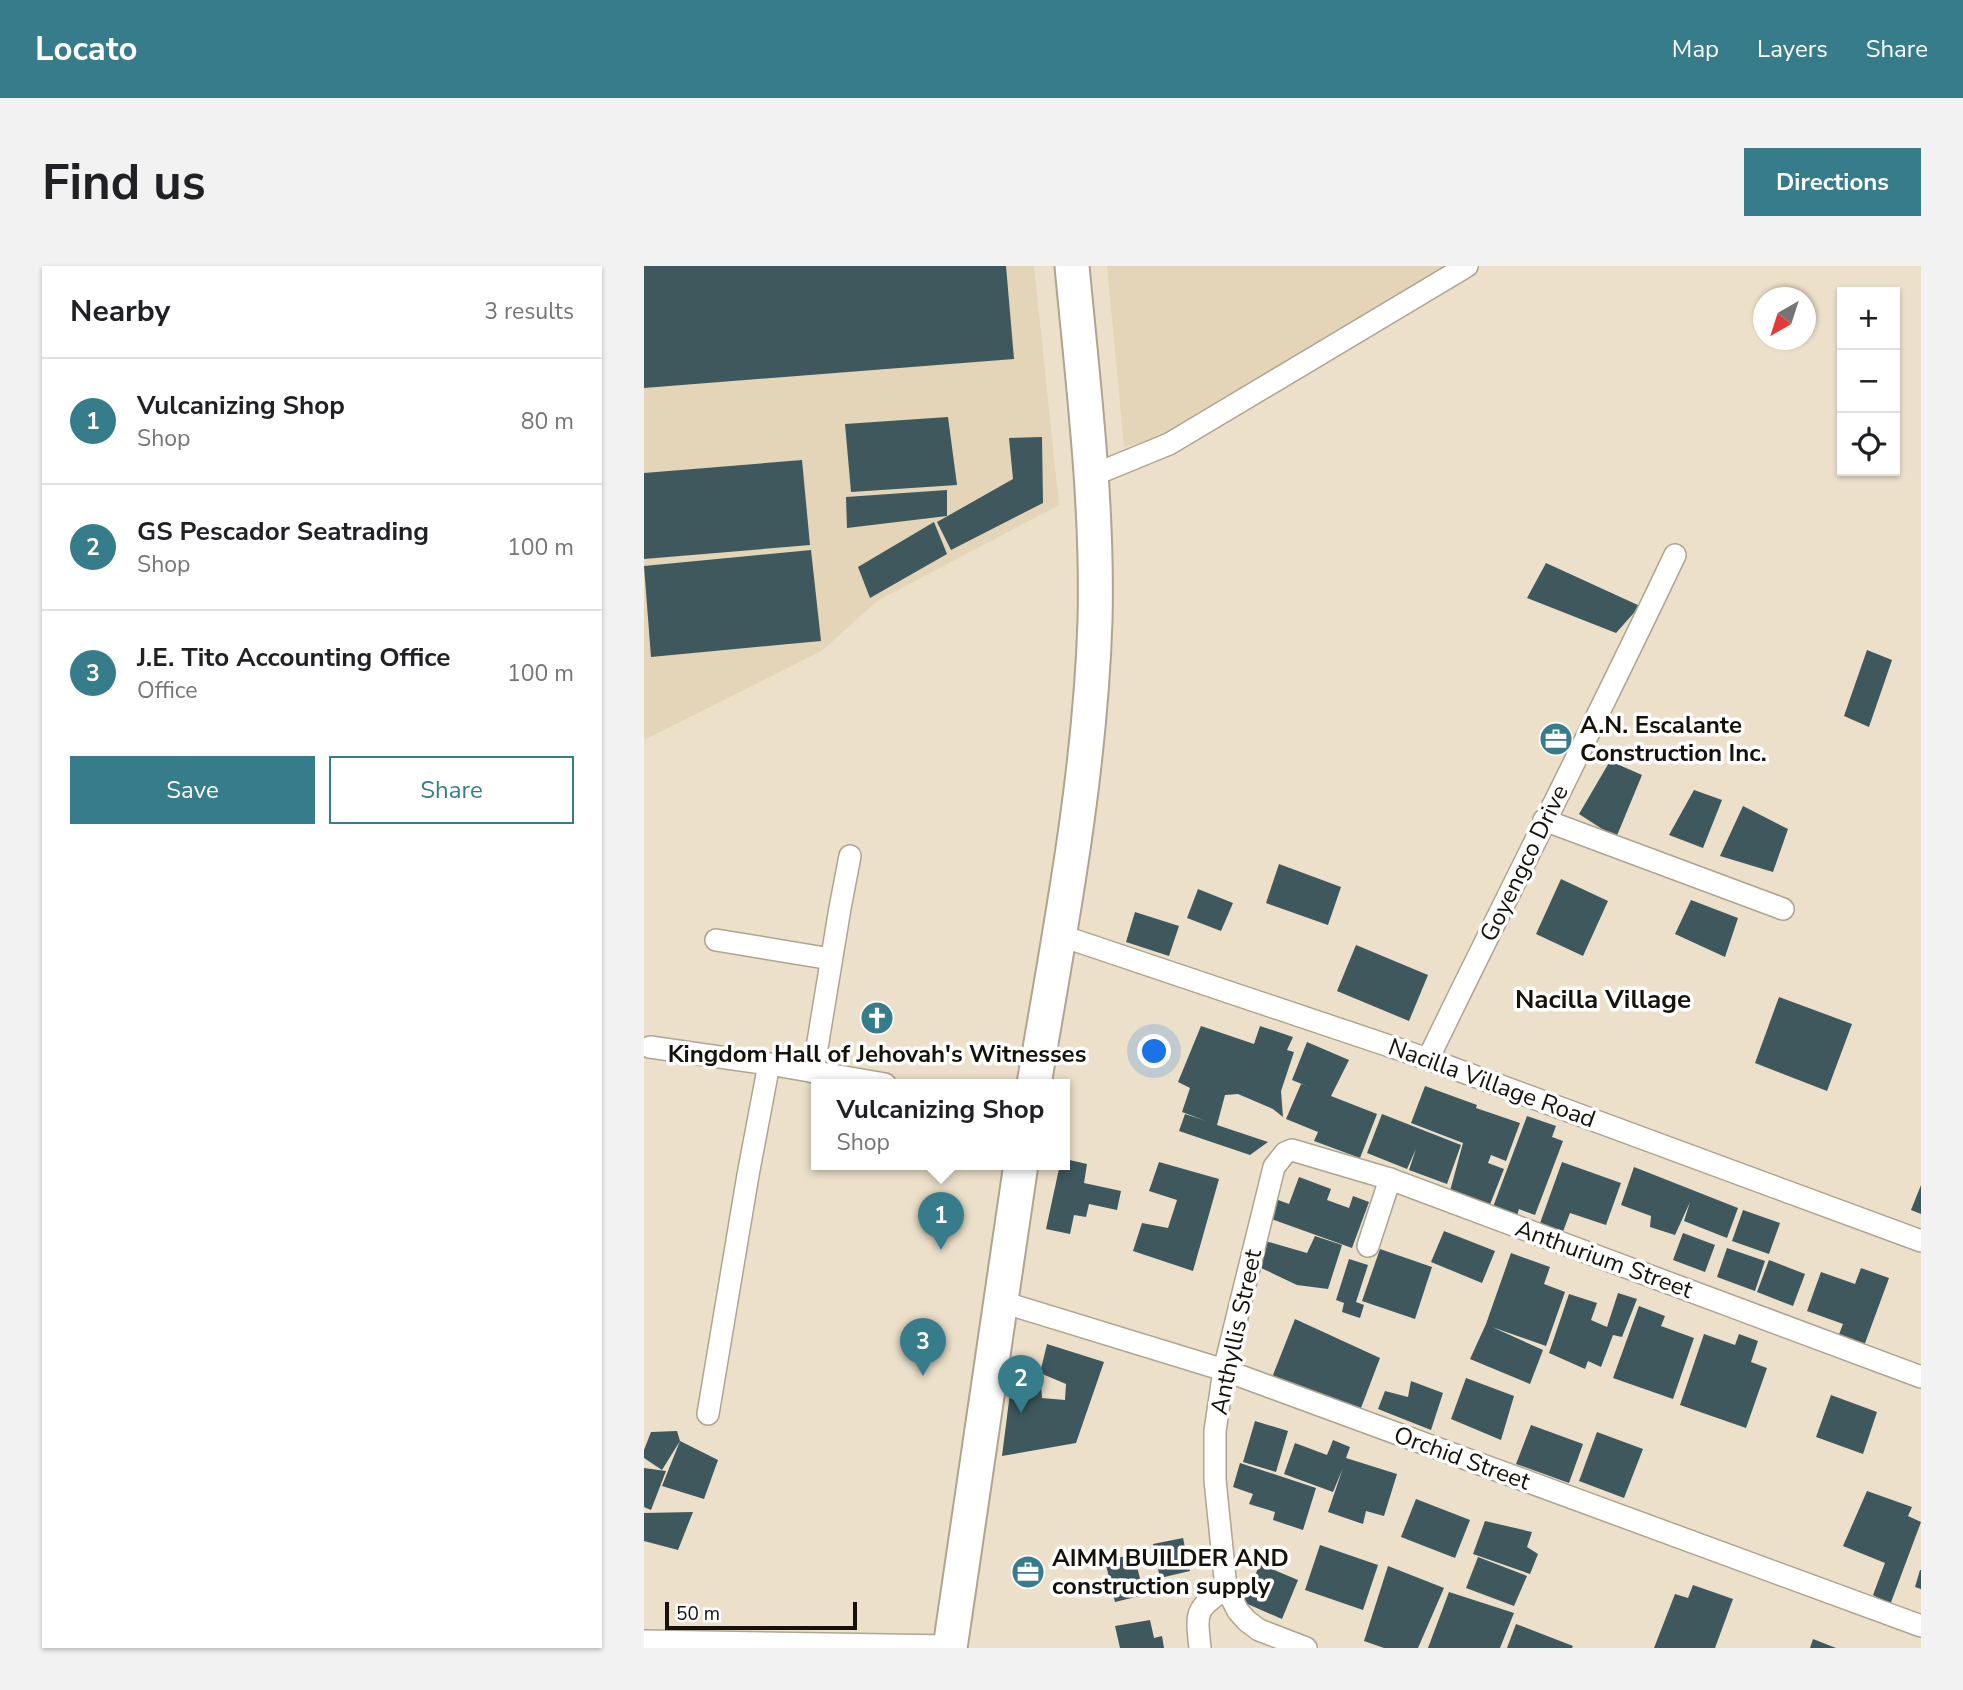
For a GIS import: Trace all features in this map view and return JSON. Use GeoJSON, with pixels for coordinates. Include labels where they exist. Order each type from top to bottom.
{"type":"FeatureCollection","features":[{"type":"Feature","properties":{"kind":"main road"},"geometry":{"type":"LineString","coordinates":[[1035,1079],[1089,730],[1095,619],[1091,476],[1072,266]]}},
{"type":"Feature","properties":{"kind":"main road"},"geometry":{"type":"LineString","coordinates":[[950,1647],[1020,1170]]}},
{"type":"Feature","properties":{"kind":"street"},"geometry":{"type":"LineString","coordinates":[[1091,476],[1169,444],[1467,266]]}},
{"type":"Feature","properties":{"kind":"street","name":"Goyengco Drive"},"geometry":{"type":"LineString","coordinates":[[1428,1059],[1544,820],[1605,704],[1675,555]]}},
{"type":"Feature","properties":{"kind":"street"},"geometry":{"type":"LineString","coordinates":[[1544,820],[1783,909]]}},
{"type":"Feature","properties":{"kind":"street"},"geometry":{"type":"LineString","coordinates":[[813,1072],[850,856]]}},
{"type":"Feature","properties":{"kind":"street","name":"Nacilla Village Road"},"geometry":{"type":"LineString","coordinates":[[1059,935],[1428,1059],[1921,1241]]}},
{"type":"Feature","properties":{"kind":"street"},"geometry":{"type":"LineString","coordinates":[[716,940],[831,960]]}},
{"type":"Feature","properties":{"kind":"street"},"geometry":{"type":"LineString","coordinates":[[650,1047],[855,1079]]}},
{"type":"Feature","properties":{"kind":"street"},"geometry":{"type":"LineString","coordinates":[[708,1414],[769,1064]]}},
{"type":"Feature","properties":{"kind":"street","name":"Anthurium Street"},"geometry":{"type":"LineString","coordinates":[[1284,1153],[1298,1150],[1390,1179],[1921,1377]]}},
{"type":"Feature","properties":{"kind":"street","name":"Anthyllis Street"},"geometry":{"type":"LineString","coordinates":[[1284,1153],[1274,1167],[1224,1370],[1214,1456],[1226,1588],[1247,1622],[1259,1630],[1306,1648]]}},
{"type":"Feature","properties":{"kind":"street"},"geometry":{"type":"LineString","coordinates":[[1368,1246],[1390,1179]]}},
{"type":"Feature","properties":{"kind":"street","name":"Orchid Street"},"geometry":{"type":"LineString","coordinates":[[999,1301],[1224,1370],[1921,1626]]}},
{"type":"Feature","properties":{"kind":"street"},"geometry":{"type":"LineString","coordinates":[[1200,1648],[1196,1619],[1205,1602],[1226,1588]]}},
{"type":"Feature","properties":{"kind":"street"},"geometry":{"type":"LineString","coordinates":[[644,1641],[950,1647]]}},
{"type":"Feature","properties":{"kind":"shaded area"},"geometry":{"type":"Polygon","coordinates":[[[644,266],[1034,266],[1059,505],[877,601],[823,650],[646,739],[644,266]]]}},
{"type":"Feature","properties":{"kind":"shaded area"},"geometry":{"type":"Polygon","coordinates":[[[1107,266],[1448,266],[1165,436],[1124,447],[1107,266]]]}},
{"type":"Feature","properties":{"kind":"building"},"geometry":{"type":"Polygon","coordinates":[[[644,266],[1006,266],[1014,359],[644,388],[644,266]]]}},
{"type":"Feature","properties":{"kind":"building"},"geometry":{"type":"Polygon","coordinates":[[[948,417],[957,485],[851,492],[845,424],[948,417]]]}},
{"type":"Feature","properties":{"kind":"building"},"geometry":{"type":"Polygon","coordinates":[[[1042,437],[1043,503],[951,550],[937,522],[1013,479],[1009,438],[1042,437]]]}},
{"type":"Feature","properties":{"kind":"building"},"geometry":{"type":"Polygon","coordinates":[[[802,460],[810,545],[644,559],[644,473],[802,460]]]}},
{"type":"Feature","properties":{"kind":"building"},"geometry":{"type":"Polygon","coordinates":[[[947,490],[947,516],[847,528],[846,497],[947,490]]]}},
{"type":"Feature","properties":{"kind":"building"},"geometry":{"type":"Polygon","coordinates":[[[934,522],[947,554],[870,598],[858,567],[934,522]]]}},
{"type":"Feature","properties":{"kind":"building"},"geometry":{"type":"Polygon","coordinates":[[[811,550],[821,641],[651,657],[644,566],[811,550]]]}},
{"type":"Feature","properties":{"kind":"building"},"geometry":{"type":"Polygon","coordinates":[[[1546,563],[1640,606],[1616,633],[1527,598],[1546,563]]]}},
{"type":"Feature","properties":{"kind":"building"},"geometry":{"type":"Polygon","coordinates":[[[1867,650],[1892,660],[1869,727],[1844,716],[1867,650]]]}},
{"type":"Feature","properties":{"kind":"building"},"geometry":{"type":"Polygon","coordinates":[[[1610,761],[1642,775],[1616,838],[1579,814],[1610,761]]]}},
{"type":"Feature","properties":{"kind":"building"},"geometry":{"type":"Polygon","coordinates":[[[1694,790],[1722,800],[1703,848],[1669,835],[1694,790]]]}},
{"type":"Feature","properties":{"kind":"building"},"geometry":{"type":"Polygon","coordinates":[[[1743,806],[1788,829],[1773,872],[1720,856],[1743,806]]]}},
{"type":"Feature","properties":{"kind":"building"},"geometry":{"type":"Polygon","coordinates":[[[1279,864],[1341,887],[1328,925],[1266,903],[1279,864]]]}},
{"type":"Feature","properties":{"kind":"building"},"geometry":{"type":"Polygon","coordinates":[[[1561,879],[1608,901],[1583,956],[1536,934],[1561,879]]]}},
{"type":"Feature","properties":{"kind":"building"},"geometry":{"type":"Polygon","coordinates":[[[1198,889],[1233,903],[1221,931],[1187,918],[1198,889]]]}},
{"type":"Feature","properties":{"kind":"building"},"geometry":{"type":"Polygon","coordinates":[[[1691,900],[1738,918],[1725,957],[1675,934],[1691,900]]]}},
{"type":"Feature","properties":{"kind":"building"},"geometry":{"type":"Polygon","coordinates":[[[1135,912],[1179,926],[1169,956],[1126,942],[1135,912]]]}},
{"type":"Feature","properties":{"kind":"building"},"geometry":{"type":"Polygon","coordinates":[[[1356,945],[1428,975],[1409,1021],[1337,991],[1356,945]]]}},
{"type":"Feature","properties":{"kind":"building"},"geometry":{"type":"Polygon","coordinates":[[[1779,997],[1852,1024],[1827,1091],[1755,1063],[1779,997]]]}},
{"type":"Feature","properties":{"kind":"building"},"geometry":{"type":"Polygon","coordinates":[[[1201,1026],[1254,1044],[1260,1026],[1293,1037],[1287,1050],[1294,1052],[1281,1091],[1283,1117],[1273,1109],[1238,1094],[1225,1095],[1217,1125],[1268,1142],[1250,1155],[1179,1131],[1185,1114],[1206,1121],[1182,1112],[1190,1088],[1178,1082],[1201,1026]]]}},
{"type":"Feature","properties":{"kind":"building"},"geometry":{"type":"Polygon","coordinates":[[[1307,1042],[1349,1060],[1331,1096],[1377,1114],[1360,1158],[1314,1141],[1318,1132],[1286,1119],[1301,1084],[1309,1087],[1292,1080],[1307,1042]]]}},
{"type":"Feature","properties":{"kind":"building"},"geometry":{"type":"Polygon","coordinates":[[[1425,1086],[1520,1123],[1506,1161],[1491,1155],[1488,1163],[1504,1169],[1489,1207],[1450,1191],[1463,1143],[1411,1123],[1425,1086]]]}},
{"type":"Feature","properties":{"kind":"building"},"geometry":{"type":"Polygon","coordinates":[[[1382,1114],[1461,1145],[1447,1184],[1409,1170],[1416,1149],[1407,1169],[1367,1153],[1382,1114]]]}},
{"type":"Feature","properties":{"kind":"building"},"geometry":{"type":"Polygon","coordinates":[[[1527,1116],[1556,1126],[1552,1137],[1563,1141],[1535,1215],[1519,1209],[1517,1216],[1493,1207],[1527,1116]]]}},
{"type":"Feature","properties":{"kind":"building"},"geometry":{"type":"Polygon","coordinates":[[[1070,1160],[1087,1164],[1084,1183],[1121,1191],[1117,1210],[1089,1204],[1086,1217],[1074,1215],[1070,1234],[1046,1229],[1059,1170],[1070,1170],[1070,1160]]]}},
{"type":"Feature","properties":{"kind":"building"},"geometry":{"type":"Polygon","coordinates":[[[1159,1162],[1219,1179],[1193,1271],[1133,1251],[1142,1223],[1168,1228],[1177,1200],[1149,1191],[1159,1162]]]}},
{"type":"Feature","properties":{"kind":"building"},"geometry":{"type":"Polygon","coordinates":[[[1562,1162],[1621,1183],[1606,1225],[1570,1213],[1562,1234],[1539,1226],[1562,1162]]]}},
{"type":"Feature","properties":{"kind":"building"},"geometry":{"type":"Polygon","coordinates":[[[1634,1167],[1738,1208],[1727,1238],[1684,1221],[1690,1202],[1675,1235],[1650,1227],[1651,1216],[1621,1205],[1634,1167]]]}},
{"type":"Feature","properties":{"kind":"building"},"geometry":{"type":"Polygon","coordinates":[[[1299,1177],[1331,1189],[1327,1200],[1349,1208],[1353,1196],[1369,1202],[1352,1248],[1263,1216],[1270,1197],[1289,1204],[1299,1177]]]}},
{"type":"Feature","properties":{"kind":"building"},"geometry":{"type":"Polygon","coordinates":[[[1921,1185],[1921,1214],[1911,1210],[1921,1185]]]}},
{"type":"Feature","properties":{"kind":"building"},"geometry":{"type":"Polygon","coordinates":[[[1743,1210],[1780,1223],[1769,1254],[1732,1241],[1743,1210]]]}},
{"type":"Feature","properties":{"kind":"building"},"geometry":{"type":"Polygon","coordinates":[[[1444,1231],[1495,1251],[1482,1283],[1431,1262],[1444,1231]]]}},
{"type":"Feature","properties":{"kind":"building"},"geometry":{"type":"Polygon","coordinates":[[[1683,1233],[1715,1245],[1705,1272],[1673,1260],[1683,1233]]]}},
{"type":"Feature","properties":{"kind":"building"},"geometry":{"type":"Polygon","coordinates":[[[1315,1236],[1342,1245],[1328,1289],[1297,1285],[1255,1265],[1262,1240],[1307,1253],[1315,1236]]]}},
{"type":"Feature","properties":{"kind":"building"},"geometry":{"type":"Polygon","coordinates":[[[1727,1248],[1765,1261],[1755,1291],[1717,1277],[1727,1248]]]}},
{"type":"Feature","properties":{"kind":"building"},"geometry":{"type":"Polygon","coordinates":[[[1380,1249],[1432,1267],[1415,1319],[1362,1301],[1380,1249]]]}},
{"type":"Feature","properties":{"kind":"building"},"geometry":{"type":"Polygon","coordinates":[[[1511,1253],[1550,1267],[1544,1284],[1565,1292],[1546,1346],[1492,1327],[1543,1350],[1530,1384],[1470,1359],[1486,1324],[1511,1253]]]}},
{"type":"Feature","properties":{"kind":"building"},"geometry":{"type":"Polygon","coordinates":[[[1349,1259],[1368,1265],[1356,1302],[1364,1305],[1360,1318],[1342,1312],[1344,1303],[1336,1300],[1349,1259]]]}},
{"type":"Feature","properties":{"kind":"building"},"geometry":{"type":"Polygon","coordinates":[[[1769,1260],[1805,1274],[1793,1306],[1757,1292],[1769,1260]]]}},
{"type":"Feature","properties":{"kind":"building"},"geometry":{"type":"Polygon","coordinates":[[[1861,1268],[1889,1278],[1864,1346],[1838,1337],[1843,1324],[1807,1311],[1821,1272],[1855,1284],[1861,1268]]]}},
{"type":"Feature","properties":{"kind":"building"},"geometry":{"type":"Polygon","coordinates":[[[1618,1293],[1637,1299],[1622,1337],[1613,1335],[1601,1367],[1588,1361],[1585,1369],[1549,1353],[1569,1294],[1597,1303],[1591,1320],[1607,1327],[1618,1293]]]}},
{"type":"Feature","properties":{"kind":"building"},"geometry":{"type":"Polygon","coordinates":[[[1639,1306],[1665,1316],[1661,1326],[1694,1338],[1673,1399],[1613,1378],[1639,1306]]]}},
{"type":"Feature","properties":{"kind":"building"},"geometry":{"type":"Polygon","coordinates":[[[1295,1319],[1380,1358],[1361,1408],[1271,1380],[1295,1319]]]}},
{"type":"Feature","properties":{"kind":"building"},"geometry":{"type":"Polygon","coordinates":[[[1704,1334],[1735,1345],[1739,1334],[1758,1341],[1751,1362],[1767,1368],[1746,1428],[1680,1405],[1704,1334]]]}},
{"type":"Feature","properties":{"kind":"building"},"geometry":{"type":"Polygon","coordinates":[[[1047,1344],[1104,1362],[1076,1443],[1002,1456],[1011,1385],[1041,1384],[1042,1398],[1065,1400],[1066,1384],[1040,1373],[1047,1344]]]}},
{"type":"Feature","properties":{"kind":"building"},"geometry":{"type":"Polygon","coordinates":[[[1466,1378],[1514,1396],[1501,1440],[1451,1419],[1466,1378]]]}},
{"type":"Feature","properties":{"kind":"building"},"geometry":{"type":"Polygon","coordinates":[[[1411,1381],[1443,1393],[1431,1430],[1378,1409],[1385,1391],[1408,1397],[1411,1381]]]}},
{"type":"Feature","properties":{"kind":"building"},"geometry":{"type":"Polygon","coordinates":[[[1831,1395],[1877,1412],[1863,1454],[1816,1437],[1831,1395]]]}},
{"type":"Feature","properties":{"kind":"building"},"geometry":{"type":"Polygon","coordinates":[[[1255,1421],[1288,1431],[1276,1472],[1243,1462],[1255,1421]]]}},
{"type":"Feature","properties":{"kind":"building"},"geometry":{"type":"Polygon","coordinates":[[[1531,1425],[1583,1444],[1569,1483],[1516,1464],[1531,1425]]]}},
{"type":"Feature","properties":{"kind":"building"},"geometry":{"type":"Polygon","coordinates":[[[677,1431],[680,1441],[662,1470],[644,1458],[651,1432],[677,1431]]]}},
{"type":"Feature","properties":{"kind":"building"},"geometry":{"type":"Polygon","coordinates":[[[1597,1432],[1643,1449],[1624,1498],[1579,1481],[1597,1432]]]}},
{"type":"Feature","properties":{"kind":"building"},"geometry":{"type":"Polygon","coordinates":[[[1333,1440],[1350,1447],[1346,1458],[1397,1474],[1384,1516],[1366,1511],[1363,1524],[1328,1512],[1343,1468],[1333,1492],[1284,1474],[1295,1443],[1327,1455],[1333,1440]]]}},
{"type":"Feature","properties":{"kind":"building"},"geometry":{"type":"Polygon","coordinates":[[[680,1441],[718,1460],[704,1499],[662,1486],[680,1441]]]}},
{"type":"Feature","properties":{"kind":"building"},"geometry":{"type":"Polygon","coordinates":[[[1240,1463],[1316,1488],[1303,1530],[1273,1520],[1275,1512],[1249,1504],[1253,1494],[1233,1487],[1240,1463]]]}},
{"type":"Feature","properties":{"kind":"building"},"geometry":{"type":"Polygon","coordinates":[[[644,1468],[666,1471],[651,1510],[644,1507],[644,1468]]]}},
{"type":"Feature","properties":{"kind":"building"},"geometry":{"type":"Polygon","coordinates":[[[1867,1491],[1912,1507],[1908,1516],[1921,1522],[1890,1605],[1873,1595],[1885,1563],[1843,1546],[1867,1491]]]}},
{"type":"Feature","properties":{"kind":"building"},"geometry":{"type":"Polygon","coordinates":[[[1416,1499],[1470,1520],[1455,1558],[1401,1537],[1416,1499]]]}},
{"type":"Feature","properties":{"kind":"building"},"geometry":{"type":"Polygon","coordinates":[[[693,1512],[678,1550],[644,1541],[644,1513],[693,1512]]]}},
{"type":"Feature","properties":{"kind":"building"},"geometry":{"type":"Polygon","coordinates":[[[1485,1521],[1532,1532],[1527,1547],[1538,1554],[1530,1574],[1473,1554],[1485,1521]]]}},
{"type":"Feature","properties":{"kind":"building"},"geometry":{"type":"Polygon","coordinates":[[[1183,1538],[1190,1571],[1160,1578],[1153,1544],[1183,1538]]]}},
{"type":"Feature","properties":{"kind":"building"},"geometry":{"type":"Polygon","coordinates":[[[1320,1545],[1378,1565],[1363,1610],[1305,1590],[1320,1545]]]}},
{"type":"Feature","properties":{"kind":"building"},"geometry":{"type":"Polygon","coordinates":[[[1134,1554],[1144,1595],[1115,1602],[1105,1561],[1134,1554]]]}},
{"type":"Feature","properties":{"kind":"building"},"geometry":{"type":"Polygon","coordinates":[[[1478,1557],[1527,1576],[1514,1606],[1466,1588],[1478,1557]]]}},
{"type":"Feature","properties":{"kind":"building"},"geometry":{"type":"Polygon","coordinates":[[[1260,1564],[1298,1580],[1282,1619],[1243,1602],[1260,1564]]]}},
{"type":"Feature","properties":{"kind":"building"},"geometry":{"type":"Polygon","coordinates":[[[1388,1566],[1444,1588],[1418,1648],[1384,1648],[1364,1641],[1388,1566]]]}},
{"type":"Feature","properties":{"kind":"building"},"geometry":{"type":"Polygon","coordinates":[[[1921,1570],[1921,1589],[1915,1587],[1921,1570]]]}},
{"type":"Feature","properties":{"kind":"building"},"geometry":{"type":"Polygon","coordinates":[[[1693,1585],[1733,1599],[1715,1648],[1654,1648],[1675,1594],[1688,1598],[1693,1585]]]}},
{"type":"Feature","properties":{"kind":"building"},"geometry":{"type":"Polygon","coordinates":[[[1449,1592],[1514,1613],[1500,1648],[1428,1648],[1449,1592]]]}},
{"type":"Feature","properties":{"kind":"building"},"geometry":{"type":"Polygon","coordinates":[[[1150,1620],[1154,1638],[1162,1636],[1164,1648],[1120,1648],[1115,1626],[1150,1620]]]}},
{"type":"Feature","properties":{"kind":"building"},"geometry":{"type":"Polygon","coordinates":[[[1516,1624],[1573,1646],[1507,1648],[1516,1624]]]}},
{"type":"Feature","properties":{"kind":"building"},"geometry":{"type":"Polygon","coordinates":[[[1813,1639],[1836,1648],[1810,1648],[1813,1639]]]}},
{"type":"Feature","properties":{"kind":"place","name":"A.N. Escalante Construction Inc."},"geometry":{"type":"Point","coordinates":[1556,739]}},
{"type":"Feature","properties":{"kind":"place","name":"Kingdom Hall of Jehovah's Witnesses"},"geometry":{"type":"Point","coordinates":[877,1018]}},
{"type":"Feature","properties":{"kind":"place","name":"Vulcanizing Shop"},"geometry":{"type":"Point","coordinates":[941,1250]}},
{"type":"Feature","properties":{"kind":"place","name":"J.E. Tito Accounting Office"},"geometry":{"type":"Point","coordinates":[923,1376]}},
{"type":"Feature","properties":{"kind":"place","name":"GS Pescador Seatrading"},"geometry":{"type":"Point","coordinates":[1021,1413]}},
{"type":"Feature","properties":{"kind":"place","name":"AIMM BUILDER AND construction supply"},"geometry":{"type":"Point","coordinates":[1028,1572]}},
{"type":"Feature","properties":{"kind":"district","name":"Nacilla Village"},"geometry":{"type":"Point","coordinates":[1603,999]}}]}
